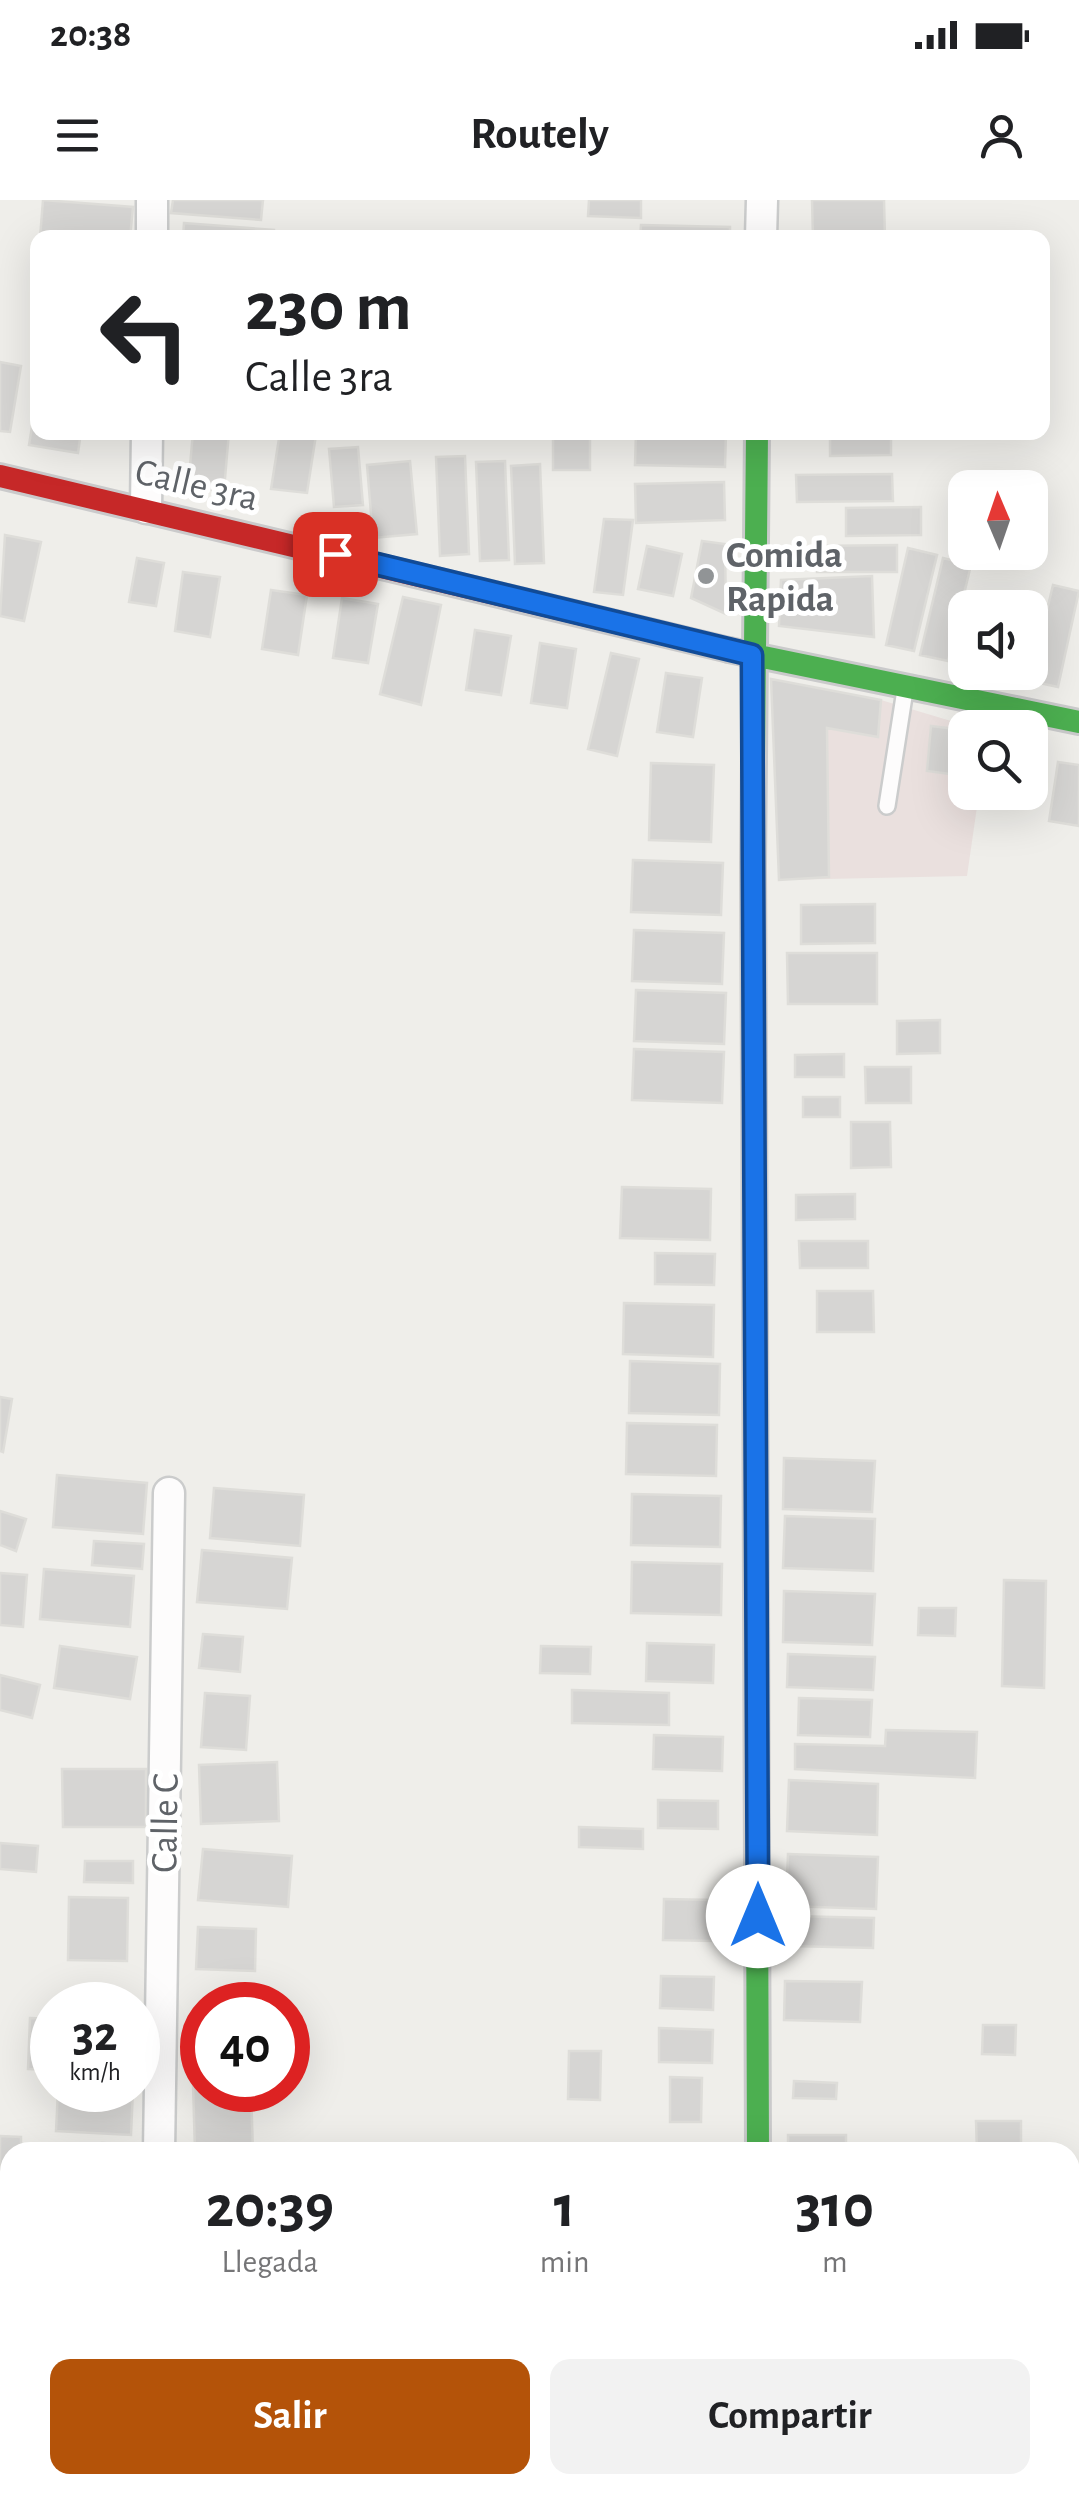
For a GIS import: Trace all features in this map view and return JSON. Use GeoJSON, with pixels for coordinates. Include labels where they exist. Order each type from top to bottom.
{"type":"FeatureCollection","features":[{"type":"Feature","properties":{"kind":"street"},"geometry":{"type":"LineString","coordinates":[[152,200],[152,230]]}},
{"type":"Feature","properties":{"kind":"street"},"geometry":{"type":"LineString","coordinates":[[762,200],[762,230]]}},
{"type":"Feature","properties":{"kind":"street"},"geometry":{"type":"LineString","coordinates":[[146,508],[147,440]]}},
{"type":"Feature","properties":{"kind":"street"},"geometry":{"type":"LineString","coordinates":[[757,440],[752,655],[758,2142]]}},
{"type":"Feature","properties":{"kind":"street","name":"Calle 3ra"},"geometry":{"type":"LineString","coordinates":[[0,476],[752,655],[1079,722]]}},
{"type":"Feature","properties":{"kind":"street","name":"Calle C"},"geometry":{"type":"LineString","coordinates":[[159,2142],[169,1493]]}},
{"type":"Feature","properties":{"kind":"lane"},"geometry":{"type":"LineString","coordinates":[[887,806],[906,686]]}},
{"type":"Feature","properties":{"kind":"shaded area"},"geometry":{"type":"Polygon","coordinates":[[[771,679],[881,700],[948,720],[948,810],[977,810],[967,876],[779,880],[771,679]]]}},
{"type":"Feature","properties":{"kind":"building"},"geometry":{"type":"Polygon","coordinates":[[[43,200],[133,207],[131,230],[41,230],[43,200]]]}},
{"type":"Feature","properties":{"kind":"building"},"geometry":{"type":"Polygon","coordinates":[[[173,200],[263,200],[261,220],[171,213],[173,200]]]}},
{"type":"Feature","properties":{"kind":"building"},"geometry":{"type":"Polygon","coordinates":[[[589,200],[641,200],[641,218],[588,216],[589,200]]]}},
{"type":"Feature","properties":{"kind":"building"},"geometry":{"type":"Polygon","coordinates":[[[812,200],[884,200],[885,230],[813,230],[812,200]]]}},
{"type":"Feature","properties":{"kind":"building"},"geometry":{"type":"Polygon","coordinates":[[[184,223],[274,230],[184,230],[184,223]]]}},
{"type":"Feature","properties":{"kind":"building"},"geometry":{"type":"Polygon","coordinates":[[[641,225],[730,227],[730,230],[641,230],[641,225]]]}},
{"type":"Feature","properties":{"kind":"building"},"geometry":{"type":"Polygon","coordinates":[[[0,362],[21,366],[10,432],[0,431],[0,362]]]}},
{"type":"Feature","properties":{"kind":"building"},"geometry":{"type":"Polygon","coordinates":[[[30,439],[80,440],[78,453],[29,445],[30,439]]]}},
{"type":"Feature","properties":{"kind":"building"},"geometry":{"type":"Polygon","coordinates":[[[192,440],[228,440],[224,490],[188,488],[192,440]]]}},
{"type":"Feature","properties":{"kind":"building"},"geometry":{"type":"Polygon","coordinates":[[[279,440],[315,440],[307,493],[271,489],[279,440]]]}},
{"type":"Feature","properties":{"kind":"building"},"geometry":{"type":"Polygon","coordinates":[[[553,440],[590,440],[590,470],[553,470],[553,440]]]}},
{"type":"Feature","properties":{"kind":"building"},"geometry":{"type":"Polygon","coordinates":[[[636,440],[726,440],[725,467],[635,465],[636,440]]]}},
{"type":"Feature","properties":{"kind":"building"},"geometry":{"type":"Polygon","coordinates":[[[830,440],[891,440],[891,455],[830,456],[830,440]]]}},
{"type":"Feature","properties":{"kind":"building"},"geometry":{"type":"Polygon","coordinates":[[[358,447],[363,505],[334,507],[329,449],[358,447]]]}},
{"type":"Feature","properties":{"kind":"building"},"geometry":{"type":"Polygon","coordinates":[[[465,456],[469,554],[440,556],[436,457],[465,456]]]}},
{"type":"Feature","properties":{"kind":"building"},"geometry":{"type":"Polygon","coordinates":[[[410,461],[417,534],[373,538],[367,465],[410,461]]]}},
{"type":"Feature","properties":{"kind":"building"},"geometry":{"type":"Polygon","coordinates":[[[505,461],[509,560],[480,561],[476,462],[505,461]]]}},
{"type":"Feature","properties":{"kind":"building"},"geometry":{"type":"Polygon","coordinates":[[[540,464],[544,563],[515,564],[511,466],[540,464]]]}},
{"type":"Feature","properties":{"kind":"building"},"geometry":{"type":"Polygon","coordinates":[[[892,474],[893,501],[797,502],[796,475],[892,474]]]}},
{"type":"Feature","properties":{"kind":"building"},"geometry":{"type":"Polygon","coordinates":[[[724,482],[725,520],[636,523],[635,484],[724,482]]]}},
{"type":"Feature","properties":{"kind":"building"},"geometry":{"type":"Polygon","coordinates":[[[921,507],[921,535],[846,536],[846,508],[921,507]]]}},
{"type":"Feature","properties":{"kind":"building"},"geometry":{"type":"Polygon","coordinates":[[[604,519],[633,520],[623,595],[594,592],[604,519]]]}},
{"type":"Feature","properties":{"kind":"building"},"geometry":{"type":"Polygon","coordinates":[[[5,535],[41,542],[24,621],[0,616],[5,535]]]}},
{"type":"Feature","properties":{"kind":"building"},"geometry":{"type":"Polygon","coordinates":[[[702,541],[725,544],[726,614],[691,598],[702,541]]]}},
{"type":"Feature","properties":{"kind":"building"},"geometry":{"type":"Polygon","coordinates":[[[897,545],[897,572],[817,572],[816,546],[897,545]]]}},
{"type":"Feature","properties":{"kind":"building"},"geometry":{"type":"Polygon","coordinates":[[[647,546],[682,554],[673,596],[638,589],[647,546]]]}},
{"type":"Feature","properties":{"kind":"building"},"geometry":{"type":"Polygon","coordinates":[[[908,548],[937,555],[914,651],[886,645],[908,548]]]}},
{"type":"Feature","properties":{"kind":"building"},"geometry":{"type":"Polygon","coordinates":[[[137,558],[164,563],[156,606],[129,602],[137,558]]]}},
{"type":"Feature","properties":{"kind":"building"},"geometry":{"type":"Polygon","coordinates":[[[943,558],[948,559],[948,570],[970,570],[965,590],[948,590],[948,661],[920,655],[943,558]]]}},
{"type":"Feature","properties":{"kind":"building"},"geometry":{"type":"Polygon","coordinates":[[[183,572],[220,577],[210,637],[175,631],[183,572]]]}},
{"type":"Feature","properties":{"kind":"building"},"geometry":{"type":"Polygon","coordinates":[[[872,576],[874,637],[779,626],[781,580],[872,576]]]}},
{"type":"Feature","properties":{"kind":"building"},"geometry":{"type":"Polygon","coordinates":[[[1053,585],[1079,591],[1058,687],[1048,685],[1048,606],[1053,585]]]}},
{"type":"Feature","properties":{"kind":"building"},"geometry":{"type":"Polygon","coordinates":[[[271,590],[307,595],[298,655],[262,649],[271,590]]]}},
{"type":"Feature","properties":{"kind":"building"},"geometry":{"type":"Polygon","coordinates":[[[403,597],[441,605],[421,705],[380,694],[403,597]]]}},
{"type":"Feature","properties":{"kind":"building"},"geometry":{"type":"Polygon","coordinates":[[[342,598],[378,604],[368,663],[333,658],[342,598]]]}},
{"type":"Feature","properties":{"kind":"building"},"geometry":{"type":"Polygon","coordinates":[[[475,630],[511,636],[501,695],[466,690],[475,630]]]}},
{"type":"Feature","properties":{"kind":"building"},"geometry":{"type":"Polygon","coordinates":[[[540,643],[576,649],[567,708],[531,703],[540,643]]]}},
{"type":"Feature","properties":{"kind":"building"},"geometry":{"type":"Polygon","coordinates":[[[611,653],[639,659],[617,756],[588,749],[611,653]]]}},
{"type":"Feature","properties":{"kind":"building"},"geometry":{"type":"Polygon","coordinates":[[[666,673],[702,678],[693,737],[657,732],[666,673]]]}},
{"type":"Feature","properties":{"kind":"building"},"geometry":{"type":"Polygon","coordinates":[[[771,679],[881,700],[878,737],[827,728],[829,877],[779,880],[771,679]]]}},
{"type":"Feature","properties":{"kind":"building"},"geometry":{"type":"Polygon","coordinates":[[[931,726],[948,728],[948,774],[927,771],[931,726]]]}},
{"type":"Feature","properties":{"kind":"building"},"geometry":{"type":"Polygon","coordinates":[[[1058,762],[1079,765],[1079,826],[1049,821],[1058,762]]]}},
{"type":"Feature","properties":{"kind":"building"},"geometry":{"type":"Polygon","coordinates":[[[651,763],[714,765],[711,842],[649,840],[651,763]]]}},
{"type":"Feature","properties":{"kind":"building"},"geometry":{"type":"Polygon","coordinates":[[[633,860],[723,863],[721,915],[631,912],[633,860]]]}},
{"type":"Feature","properties":{"kind":"building"},"geometry":{"type":"Polygon","coordinates":[[[875,904],[875,943],[801,944],[801,905],[875,904]]]}},
{"type":"Feature","properties":{"kind":"building"},"geometry":{"type":"Polygon","coordinates":[[[634,930],[724,933],[722,984],[632,981],[634,930]]]}},
{"type":"Feature","properties":{"kind":"building"},"geometry":{"type":"Polygon","coordinates":[[[787,953],[877,953],[877,1004],[788,1004],[787,953]]]}},
{"type":"Feature","properties":{"kind":"building"},"geometry":{"type":"Polygon","coordinates":[[[636,990],[726,993],[724,1044],[634,1041],[636,990]]]}},
{"type":"Feature","properties":{"kind":"building"},"geometry":{"type":"Polygon","coordinates":[[[940,1020],[940,1053],[897,1054],[897,1021],[940,1020]]]}},
{"type":"Feature","properties":{"kind":"building"},"geometry":{"type":"Polygon","coordinates":[[[634,1049],[724,1052],[722,1103],[632,1100],[634,1049]]]}},
{"type":"Feature","properties":{"kind":"building"},"geometry":{"type":"Polygon","coordinates":[[[844,1054],[844,1077],[795,1077],[795,1055],[844,1054]]]}},
{"type":"Feature","properties":{"kind":"building"},"geometry":{"type":"Polygon","coordinates":[[[865,1067],[911,1067],[911,1103],[866,1103],[865,1067]]]}},
{"type":"Feature","properties":{"kind":"building"},"geometry":{"type":"Polygon","coordinates":[[[803,1097],[840,1097],[840,1117],[803,1117],[803,1097]]]}},
{"type":"Feature","properties":{"kind":"building"},"geometry":{"type":"Polygon","coordinates":[[[851,1122],[890,1122],[891,1167],[851,1168],[851,1122]]]}},
{"type":"Feature","properties":{"kind":"building"},"geometry":{"type":"Polygon","coordinates":[[[622,1187],[711,1189],[710,1240],[620,1238],[622,1187]]]}},
{"type":"Feature","properties":{"kind":"building"},"geometry":{"type":"Polygon","coordinates":[[[855,1194],[855,1219],[796,1220],[796,1195],[855,1194]]]}},
{"type":"Feature","properties":{"kind":"building"},"geometry":{"type":"Polygon","coordinates":[[[799,1241],[868,1241],[868,1268],[800,1268],[799,1241]]]}},
{"type":"Feature","properties":{"kind":"building"},"geometry":{"type":"Polygon","coordinates":[[[655,1253],[715,1254],[714,1285],[655,1284],[655,1253]]]}},
{"type":"Feature","properties":{"kind":"building"},"geometry":{"type":"Polygon","coordinates":[[[817,1291],[873,1291],[874,1332],[817,1332],[817,1291]]]}},
{"type":"Feature","properties":{"kind":"building"},"geometry":{"type":"Polygon","coordinates":[[[624,1303],[714,1305],[713,1357],[623,1354],[624,1303]]]}},
{"type":"Feature","properties":{"kind":"building"},"geometry":{"type":"Polygon","coordinates":[[[630,1361],[720,1364],[719,1415],[629,1413],[630,1361]]]}},
{"type":"Feature","properties":{"kind":"building"},"geometry":{"type":"Polygon","coordinates":[[[0,1397],[12,1399],[3,1452],[0,1451],[0,1397]]]}},
{"type":"Feature","properties":{"kind":"building"},"geometry":{"type":"Polygon","coordinates":[[[627,1423],[717,1425],[716,1476],[626,1474],[627,1423]]]}},
{"type":"Feature","properties":{"kind":"building"},"geometry":{"type":"Polygon","coordinates":[[[784,1458],[875,1461],[872,1512],[783,1509],[784,1458]]]}},
{"type":"Feature","properties":{"kind":"building"},"geometry":{"type":"Polygon","coordinates":[[[57,1475],[147,1483],[143,1534],[53,1527],[57,1475]]]}},
{"type":"Feature","properties":{"kind":"building"},"geometry":{"type":"Polygon","coordinates":[[[214,1488],[304,1495],[300,1546],[210,1538],[214,1488]]]}},
{"type":"Feature","properties":{"kind":"building"},"geometry":{"type":"Polygon","coordinates":[[[632,1494],[721,1496],[720,1547],[631,1545],[632,1494]]]}},
{"type":"Feature","properties":{"kind":"building"},"geometry":{"type":"Polygon","coordinates":[[[0,1511],[26,1519],[16,1551],[0,1545],[0,1511]]]}},
{"type":"Feature","properties":{"kind":"building"},"geometry":{"type":"Polygon","coordinates":[[[785,1516],[875,1519],[873,1571],[783,1568],[785,1516]]]}},
{"type":"Feature","properties":{"kind":"building"},"geometry":{"type":"Polygon","coordinates":[[[94,1541],[144,1544],[142,1569],[92,1565],[94,1541]]]}},
{"type":"Feature","properties":{"kind":"building"},"geometry":{"type":"Polygon","coordinates":[[[202,1550],[292,1558],[287,1609],[197,1602],[202,1550]]]}},
{"type":"Feature","properties":{"kind":"building"},"geometry":{"type":"Polygon","coordinates":[[[632,1562],[722,1564],[721,1615],[631,1613],[632,1562]]]}},
{"type":"Feature","properties":{"kind":"building"},"geometry":{"type":"Polygon","coordinates":[[[44,1569],[134,1576],[130,1627],[40,1619],[44,1569]]]}},
{"type":"Feature","properties":{"kind":"building"},"geometry":{"type":"Polygon","coordinates":[[[0,1573],[27,1575],[23,1627],[0,1625],[0,1573]]]}},
{"type":"Feature","properties":{"kind":"building"},"geometry":{"type":"Polygon","coordinates":[[[1004,1580],[1046,1581],[1044,1688],[1002,1686],[1004,1580]]]}},
{"type":"Feature","properties":{"kind":"building"},"geometry":{"type":"Polygon","coordinates":[[[784,1591],[875,1594],[872,1645],[783,1642],[784,1591]]]}},
{"type":"Feature","properties":{"kind":"building"},"geometry":{"type":"Polygon","coordinates":[[[919,1608],[956,1608],[955,1636],[918,1635],[919,1608]]]}},
{"type":"Feature","properties":{"kind":"building"},"geometry":{"type":"Polygon","coordinates":[[[203,1634],[243,1637],[240,1672],[199,1668],[203,1634]]]}},
{"type":"Feature","properties":{"kind":"building"},"geometry":{"type":"Polygon","coordinates":[[[647,1643],[714,1645],[713,1683],[646,1681],[647,1643]]]}},
{"type":"Feature","properties":{"kind":"building"},"geometry":{"type":"Polygon","coordinates":[[[60,1646],[137,1657],[130,1699],[54,1688],[60,1646]]]}},
{"type":"Feature","properties":{"kind":"building"},"geometry":{"type":"Polygon","coordinates":[[[541,1646],[591,1647],[590,1674],[540,1673],[541,1646]]]}},
{"type":"Feature","properties":{"kind":"building"},"geometry":{"type":"Polygon","coordinates":[[[788,1654],[875,1657],[873,1690],[787,1687],[788,1654]]]}},
{"type":"Feature","properties":{"kind":"building"},"geometry":{"type":"Polygon","coordinates":[[[0,1675],[40,1685],[32,1718],[0,1710],[0,1675]]]}},
{"type":"Feature","properties":{"kind":"building"},"geometry":{"type":"Polygon","coordinates":[[[572,1690],[669,1693],[669,1725],[572,1723],[572,1690]]]}},
{"type":"Feature","properties":{"kind":"building"},"geometry":{"type":"Polygon","coordinates":[[[205,1693],[250,1696],[246,1750],[201,1747],[205,1693]]]}},
{"type":"Feature","properties":{"kind":"building"},"geometry":{"type":"Polygon","coordinates":[[[799,1698],[872,1700],[870,1737],[798,1735],[799,1698]]]}},
{"type":"Feature","properties":{"kind":"building"},"geometry":{"type":"Polygon","coordinates":[[[886,1730],[977,1732],[975,1778],[795,1769],[795,1744],[885,1746],[886,1730]]]}},
{"type":"Feature","properties":{"kind":"building"},"geometry":{"type":"Polygon","coordinates":[[[654,1735],[723,1737],[722,1771],[653,1769],[654,1735]]]}},
{"type":"Feature","properties":{"kind":"building"},"geometry":{"type":"Polygon","coordinates":[[[277,1762],[279,1821],[201,1824],[199,1765],[277,1762]]]}},
{"type":"Feature","properties":{"kind":"building"},"geometry":{"type":"Polygon","coordinates":[[[62,1769],[146,1769],[146,1827],[63,1827],[62,1769]]]}},
{"type":"Feature","properties":{"kind":"building"},"geometry":{"type":"Polygon","coordinates":[[[789,1780],[878,1784],[877,1835],[787,1831],[789,1780]]]}},
{"type":"Feature","properties":{"kind":"building"},"geometry":{"type":"Polygon","coordinates":[[[658,1800],[718,1801],[718,1829],[658,1828],[658,1800]]]}},
{"type":"Feature","properties":{"kind":"building"},"geometry":{"type":"Polygon","coordinates":[[[579,1827],[643,1829],[643,1849],[579,1847],[579,1827]]]}},
{"type":"Feature","properties":{"kind":"building"},"geometry":{"type":"Polygon","coordinates":[[[0,1843],[38,1846],[36,1872],[0,1869],[0,1843]]]}},
{"type":"Feature","properties":{"kind":"building"},"geometry":{"type":"Polygon","coordinates":[[[203,1849],[292,1856],[288,1907],[198,1900],[203,1849]]]}},
{"type":"Feature","properties":{"kind":"building"},"geometry":{"type":"Polygon","coordinates":[[[788,1854],[878,1857],[876,1909],[786,1906],[788,1854]]]}},
{"type":"Feature","properties":{"kind":"building"},"geometry":{"type":"Polygon","coordinates":[[[85,1861],[133,1861],[133,1883],[84,1882],[85,1861]]]}},
{"type":"Feature","properties":{"kind":"building"},"geometry":{"type":"Polygon","coordinates":[[[69,1897],[128,1898],[127,1961],[68,1960],[69,1897]]]}},
{"type":"Feature","properties":{"kind":"building"},"geometry":{"type":"Polygon","coordinates":[[[664,1899],[715,1900],[714,1941],[663,1940],[664,1899]]]}},
{"type":"Feature","properties":{"kind":"building"},"geometry":{"type":"Polygon","coordinates":[[[792,1916],[874,1918],[873,1948],[791,1946],[792,1916]]]}},
{"type":"Feature","properties":{"kind":"building"},"geometry":{"type":"Polygon","coordinates":[[[198,1927],[256,1929],[255,1971],[196,1969],[198,1927]]]}},
{"type":"Feature","properties":{"kind":"building"},"geometry":{"type":"Polygon","coordinates":[[[661,1976],[714,1977],[713,2010],[660,2008],[661,1976]]]}},
{"type":"Feature","properties":{"kind":"building"},"geometry":{"type":"Polygon","coordinates":[[[785,1981],[862,1982],[860,2022],[784,2020],[785,1981]]]}},
{"type":"Feature","properties":{"kind":"building"},"geometry":{"type":"Polygon","coordinates":[[[983,2025],[1016,2025],[1015,2055],[982,2054],[983,2025]]]}},
{"type":"Feature","properties":{"kind":"building"},"geometry":{"type":"Polygon","coordinates":[[[659,2028],[713,2030],[712,2063],[659,2062],[659,2028]]]}},
{"type":"Feature","properties":{"kind":"building"},"geometry":{"type":"Polygon","coordinates":[[[569,2051],[601,2051],[600,2100],[568,2099],[569,2051]]]}},
{"type":"Feature","properties":{"kind":"building"},"geometry":{"type":"Polygon","coordinates":[[[670,2077],[702,2078],[701,2122],[670,2122],[670,2077]]]}},
{"type":"Feature","properties":{"kind":"building"},"geometry":{"type":"Polygon","coordinates":[[[794,2081],[837,2083],[836,2099],[793,2098],[794,2081]]]}},
{"type":"Feature","properties":{"kind":"building"},"geometry":{"type":"Polygon","coordinates":[[[57,2112],[132,2112],[131,2135],[56,2131],[57,2112]]]}},
{"type":"Feature","properties":{"kind":"building"},"geometry":{"type":"Polygon","coordinates":[[[194,2112],[252,2112],[253,2142],[195,2142],[194,2112]]]}},
{"type":"Feature","properties":{"kind":"building"},"geometry":{"type":"Polygon","coordinates":[[[976,2121],[1021,2121],[1021,2142],[977,2142],[976,2121]]]}},
{"type":"Feature","properties":{"kind":"building"},"geometry":{"type":"Polygon","coordinates":[[[788,2135],[846,2135],[846,2142],[788,2142],[788,2135]]]}},
{"type":"Feature","properties":{"kind":"building"},"geometry":{"type":"Polygon","coordinates":[[[0,2136],[21,2137],[21,2142],[0,2142],[0,2136]]]}},
{"type":"Feature","properties":{"kind":"traffic: fast"},"geometry":{"type":"LineString","coordinates":[[753,865],[757,440]]}},
{"type":"Feature","properties":{"kind":"traffic: fast"},"geometry":{"type":"LineString","coordinates":[[729,650],[1079,722]]}},
{"type":"Feature","properties":{"kind":"traffic: fast"},"geometry":{"type":"LineString","coordinates":[[755,1320],[758,2142]]}},
{"type":"Feature","properties":{"kind":"traffic: jam"},"geometry":{"type":"LineString","coordinates":[[0,476],[729,650]]}},
{"type":"Feature","properties":{"kind":"traffic: jam"},"geometry":{"type":"LineString","coordinates":[[753,865],[755,1320]]}},
{"type":"Feature","properties":{"kind":"place","name":"Comida Rapida"},"geometry":{"type":"Point","coordinates":[706,576]}},
{"type":"Feature","properties":{"kind":"route"},"geometry":{"type":"LineString","coordinates":[[335,554],[752,655],[758,1916]]}}]}
